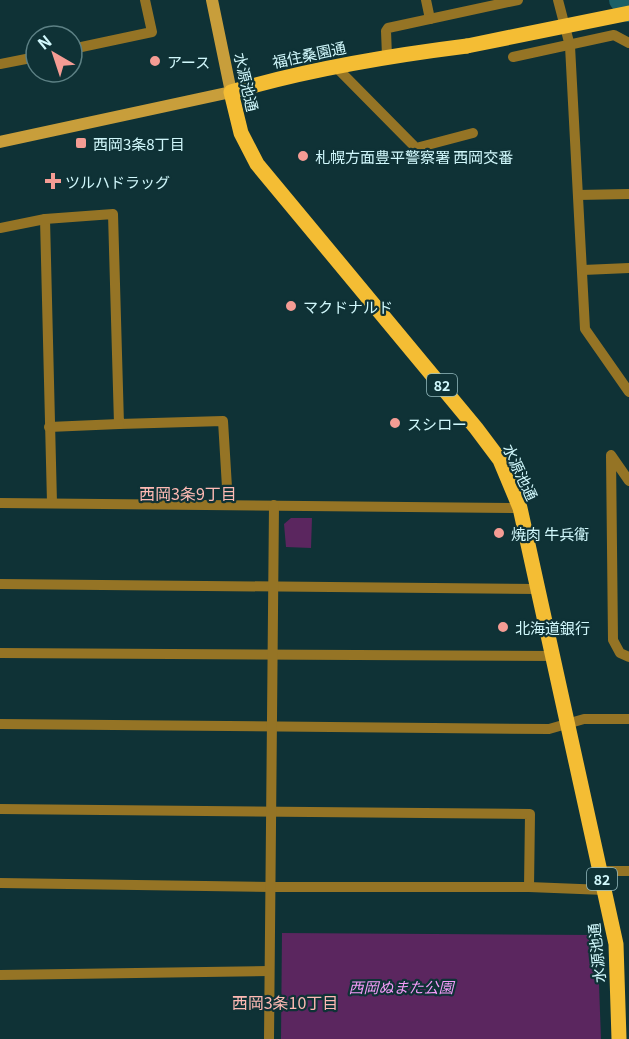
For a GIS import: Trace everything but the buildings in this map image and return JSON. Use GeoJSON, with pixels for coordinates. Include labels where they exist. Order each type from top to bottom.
{"type":"FeatureCollection","features":[{"type":"Feature","properties":{"kind":"main road","name":"福住桑園通"},"geometry":{"type":"LineString","coordinates":[[231,92],[335,66],[387,56],[467,46],[629,13]]}},
{"type":"Feature","properties":{"kind":"main road","name":"水源池通"},"geometry":{"type":"LineString","coordinates":[[231,92],[241,133],[257,164],[476,428],[500,460],[520,508],[616,944],[619,1039]]}},
{"type":"Feature","properties":{"kind":"street"},"geometry":{"type":"LineString","coordinates":[[84,46],[152,32],[146,0]]}},
{"type":"Feature","properties":{"kind":"street","name":"水源池通"},"geometry":{"type":"LineString","coordinates":[[212,0],[231,92]]}},
{"type":"Feature","properties":{"kind":"street"},"geometry":{"type":"LineString","coordinates":[[426,0],[430,19]]}},
{"type":"Feature","properties":{"kind":"street"},"geometry":{"type":"LineString","coordinates":[[387,56],[387,28],[515,0]]}},
{"type":"Feature","properties":{"kind":"street"},"geometry":{"type":"LineString","coordinates":[[558,0],[570,46],[585,329],[629,392]]}},
{"type":"Feature","properties":{"kind":"street"},"geometry":{"type":"LineString","coordinates":[[513,57],[614,35],[629,43]]}},
{"type":"Feature","properties":{"kind":"street"},"geometry":{"type":"LineString","coordinates":[[0,64],[24,59]]}},
{"type":"Feature","properties":{"kind":"street"},"geometry":{"type":"LineString","coordinates":[[335,66],[416,148],[473,134]]}},
{"type":"Feature","properties":{"kind":"street","name":"福住桑園通"},"geometry":{"type":"LineString","coordinates":[[0,142],[231,92]]}},
{"type":"Feature","properties":{"kind":"street"},"geometry":{"type":"LineString","coordinates":[[578,195],[629,194]]}},
{"type":"Feature","properties":{"kind":"street"},"geometry":{"type":"LineString","coordinates":[[0,228],[45,219],[113,214],[119,424]]}},
{"type":"Feature","properties":{"kind":"street"},"geometry":{"type":"LineString","coordinates":[[45,219],[52,503]]}},
{"type":"Feature","properties":{"kind":"street"},"geometry":{"type":"LineString","coordinates":[[583,270],[629,268]]}},
{"type":"Feature","properties":{"kind":"street"},"geometry":{"type":"LineString","coordinates":[[49,427],[223,421],[228,504]]}},
{"type":"Feature","properties":{"kind":"street"},"geometry":{"type":"LineString","coordinates":[[629,481],[611,455],[613,640],[620,653],[629,657]]}},
{"type":"Feature","properties":{"kind":"street"},"geometry":{"type":"LineString","coordinates":[[0,502],[520,508]]}},
{"type":"Feature","properties":{"kind":"street"},"geometry":{"type":"LineString","coordinates":[[269,1039],[274,505]]}},
{"type":"Feature","properties":{"kind":"street"},"geometry":{"type":"LineString","coordinates":[[0,584],[537,589]]}},
{"type":"Feature","properties":{"kind":"street"},"geometry":{"type":"LineString","coordinates":[[0,653],[552,656]]}},
{"type":"Feature","properties":{"kind":"street"},"geometry":{"type":"LineString","coordinates":[[0,724],[549,729],[584,719],[629,719]]}},
{"type":"Feature","properties":{"kind":"street"},"geometry":{"type":"LineString","coordinates":[[0,809],[530,814],[529,887]]}},
{"type":"Feature","properties":{"kind":"street"},"geometry":{"type":"LineString","coordinates":[[600,871],[629,871]]}},
{"type":"Feature","properties":{"kind":"street"},"geometry":{"type":"LineString","coordinates":[[0,883],[271,887],[529,887],[604,890]]}},
{"type":"Feature","properties":{"kind":"street"},"geometry":{"type":"LineString","coordinates":[[0,975],[269,971]]}},
{"type":"Feature","properties":{"kind":"green space"},"geometry":{"type":"Polygon","coordinates":[[[291,518],[312,518],[311,548],[286,547],[284,524],[291,518]]]}},
{"type":"Feature","properties":{"kind":"green space","name":"西岡ぬまた公園"},"geometry":{"type":"Polygon","coordinates":[[[282,933],[595,935],[601,1039],[281,1039],[282,933]]]}},
{"type":"Feature","properties":{"kind":"waterway"},"geometry":{"type":"LineString","coordinates":[[620,0],[629,11]]}},
{"type":"Feature","properties":{"kind":"place","name":"アース"},"geometry":{"type":"Point","coordinates":[155,61]}},
{"type":"Feature","properties":{"kind":"place","name":"西岡3条8丁目"},"geometry":{"type":"Point","coordinates":[81,143]}},
{"type":"Feature","properties":{"kind":"place","name":"札幌方面豊平警察署 西岡交番"},"geometry":{"type":"Point","coordinates":[303,156]}},
{"type":"Feature","properties":{"kind":"place","name":"ツルハドラッグ"},"geometry":{"type":"Point","coordinates":[53,181]}},
{"type":"Feature","properties":{"kind":"place","name":"マクドナルド"},"geometry":{"type":"Point","coordinates":[291,306]}},
{"type":"Feature","properties":{"kind":"place","name":"スシロー"},"geometry":{"type":"Point","coordinates":[395,423]}},
{"type":"Feature","properties":{"kind":"place","name":"焼肉 牛兵衛"},"geometry":{"type":"Point","coordinates":[499,533]}},
{"type":"Feature","properties":{"kind":"place","name":"北海道銀行"},"geometry":{"type":"Point","coordinates":[503,627]}},
{"type":"Feature","properties":{"kind":"district","name":"西岡3条9丁目"},"geometry":{"type":"Point","coordinates":[188,493]}},
{"type":"Feature","properties":{"kind":"district","name":"西岡3条10丁目"},"geometry":{"type":"Point","coordinates":[285,1002]}}]}
